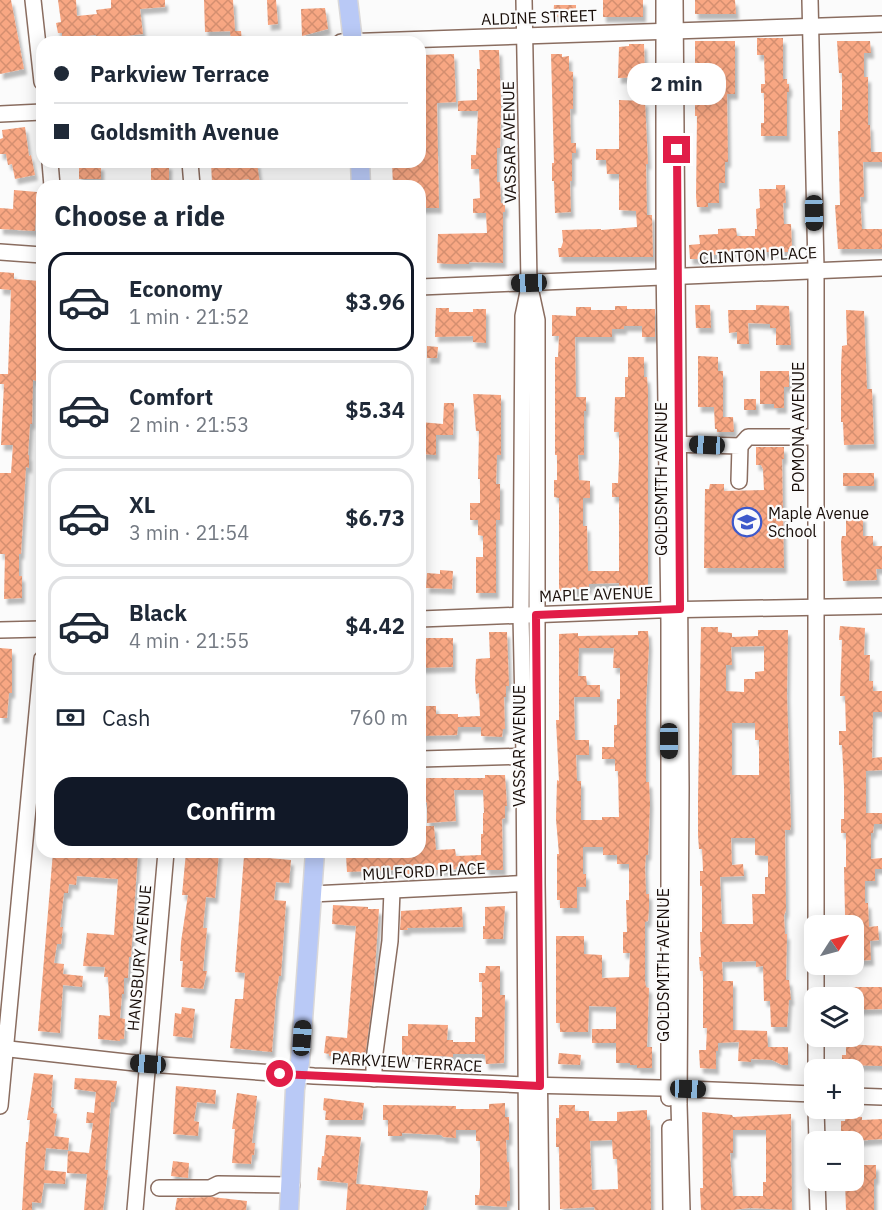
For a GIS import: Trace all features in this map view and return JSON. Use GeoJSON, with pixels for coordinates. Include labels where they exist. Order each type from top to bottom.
{"type":"FeatureCollection","features":[{"type":"Feature","properties":{"kind":"main road"},"geometry":{"type":"LineString","coordinates":[[348,0],[352,36]]}},
{"type":"Feature","properties":{"kind":"main road"},"geometry":{"type":"LineString","coordinates":[[289,1210],[295,1089],[315,858]]}},
{"type":"Feature","properties":{"kind":"street"},"geometry":{"type":"LineString","coordinates":[[33,0],[37,36]]}},
{"type":"Feature","properties":{"kind":"street","name":"VASSAR AVENUE"},"geometry":{"type":"LineString","coordinates":[[525,0],[529,283],[524,316],[530,450],[532,1086],[527,1210]]}},
{"type":"Feature","properties":{"kind":"street","name":"GOLDSMITH AVENUE"},"geometry":{"type":"LineString","coordinates":[[664,0],[670,30]]}},
{"type":"Feature","properties":{"kind":"street","name":"GOLDSMITH AVENUE"},"geometry":{"type":"LineString","coordinates":[[675,0],[670,30],[676,1205]]}},
{"type":"Feature","properties":{"kind":"street","name":"POMONA AVENUE"},"geometry":{"type":"LineString","coordinates":[[810,0],[816,269],[816,915]]}},
{"type":"Feature","properties":{"kind":"street","name":"ALDINE STREET"},"geometry":{"type":"LineString","coordinates":[[426,39],[882,24]]}},
{"type":"Feature","properties":{"kind":"street"},"geometry":{"type":"LineString","coordinates":[[0,114],[36,112]]}},
{"type":"Feature","properties":{"kind":"street"},"geometry":{"type":"LineString","coordinates":[[0,252],[36,255]]}},
{"type":"Feature","properties":{"kind":"street","name":"CLINTON PLACE"},"geometry":{"type":"LineString","coordinates":[[426,287],[882,268]]}},
{"type":"Feature","properties":{"kind":"street"},"geometry":{"type":"LineString","coordinates":[[739,481],[740,446],[748,437],[815,437]]}},
{"type":"Feature","properties":{"kind":"street"},"geometry":{"type":"LineString","coordinates":[[672,444],[740,446]]}},
{"type":"Feature","properties":{"kind":"street","name":"MAPLE AVENUE"},"geometry":{"type":"LineString","coordinates":[[426,619],[674,609],[882,606]]}},
{"type":"Feature","properties":{"kind":"street"},"geometry":{"type":"LineString","coordinates":[[0,630],[36,629]]}},
{"type":"Feature","properties":{"kind":"street"},"geometry":{"type":"LineString","coordinates":[[0,1106],[2,1048],[36,717]]}},
{"type":"Feature","properties":{"kind":"street"},"geometry":{"type":"LineString","coordinates":[[426,759],[531,755]]}},
{"type":"Feature","properties":{"kind":"street","name":"HANSBURY AVENUE"},"geometry":{"type":"LineString","coordinates":[[135,1210],[165,858]]}},
{"type":"Feature","properties":{"kind":"street","name":"MULFORD PLACE"},"geometry":{"type":"LineString","coordinates":[[312,894],[531,883]]}},
{"type":"Feature","properties":{"kind":"street"},"geometry":{"type":"LineString","coordinates":[[374,1079],[374,1060],[390,941],[392,891]]}},
{"type":"Feature","properties":{"kind":"street","name":"PARKVIEW TERRACE"},"geometry":{"type":"LineString","coordinates":[[2,1048],[148,1064],[374,1079],[804,1094]]}},
{"type":"Feature","properties":{"kind":"street","name":"VASSAR AVENUE"},"geometry":{"type":"LineString","coordinates":[[532,1086],[541,1210]]}},
{"type":"Feature","properties":{"kind":"street"},"geometry":{"type":"LineString","coordinates":[[864,1096],[882,1097]]}},
{"type":"Feature","properties":{"kind":"street"},"geometry":{"type":"LineString","coordinates":[[159,1188],[210,1188],[218,1184],[292,1185]]}},
{"type":"Feature","properties":{"kind":"street"},"geometry":{"type":"LineString","coordinates":[[817,1191],[818,1210]]}},
{"type":"Feature","properties":{"kind":"building"},"geometry":{"type":"Polygon","coordinates":[[[0,0],[11,0],[24,69],[0,74],[0,0]]]}},
{"type":"Feature","properties":{"kind":"building"},"geometry":{"type":"Polygon","coordinates":[[[58,0],[76,0],[77,16],[97,14],[96,10],[111,8],[111,0],[165,0],[165,7],[140,9],[143,34],[62,36],[62,33],[58,33],[56,23],[61,22],[58,0]]]}},
{"type":"Feature","properties":{"kind":"building"},"geometry":{"type":"Polygon","coordinates":[[[204,0],[233,0],[235,31],[205,32],[204,0]]]}},
{"type":"Feature","properties":{"kind":"building"},"geometry":{"type":"Polygon","coordinates":[[[267,0],[276,0],[278,24],[268,25],[267,0]]]}},
{"type":"Feature","properties":{"kind":"building"},"geometry":{"type":"Polygon","coordinates":[[[603,0],[643,0],[643,17],[603,17],[603,0]]]}},
{"type":"Feature","properties":{"kind":"building"},"geometry":{"type":"Polygon","coordinates":[[[695,0],[735,0],[736,14],[695,14],[695,0]]]}},
{"type":"Feature","properties":{"kind":"building"},"geometry":{"type":"Polygon","coordinates":[[[554,5],[576,5],[576,17],[553,17],[554,5]]]}},
{"type":"Feature","properties":{"kind":"building"},"geometry":{"type":"Polygon","coordinates":[[[325,8],[328,29],[302,36],[301,9],[325,8]]]}},
{"type":"Feature","properties":{"kind":"building"},"geometry":{"type":"Polygon","coordinates":[[[230,31],[241,31],[241,36],[230,36],[230,31]]]}},
{"type":"Feature","properties":{"kind":"building"},"geometry":{"type":"Polygon","coordinates":[[[757,38],[783,38],[783,79],[787,79],[787,84],[789,84],[787,136],[761,136],[761,123],[764,123],[764,93],[761,93],[761,84],[765,84],[764,55],[757,55],[757,38]]]}},
{"type":"Feature","properties":{"kind":"building"},"geometry":{"type":"Polygon","coordinates":[[[695,41],[735,41],[735,94],[727,94],[728,162],[725,162],[725,183],[719,183],[719,203],[708,203],[708,207],[697,207],[696,197],[695,41]]]}},
{"type":"Feature","properties":{"kind":"building"},"geometry":{"type":"Polygon","coordinates":[[[837,41],[870,41],[871,53],[864,53],[864,77],[868,77],[868,125],[870,125],[871,152],[882,152],[882,162],[863,162],[864,197],[860,197],[862,229],[882,229],[882,249],[838,249],[835,205],[840,205],[838,131],[840,131],[840,110],[842,110],[842,73],[839,73],[837,41]]]}},
{"type":"Feature","properties":{"kind":"building"},"geometry":{"type":"Polygon","coordinates":[[[629,44],[644,44],[645,77],[618,78],[619,47],[629,46],[629,44]]]}},
{"type":"Feature","properties":{"kind":"building"},"geometry":{"type":"Polygon","coordinates":[[[479,50],[499,50],[501,106],[497,182],[500,182],[501,203],[505,203],[503,263],[437,263],[438,234],[487,233],[486,213],[473,213],[473,199],[480,198],[479,169],[471,169],[471,155],[476,155],[478,111],[458,111],[458,101],[477,100],[479,50]]]}},
{"type":"Feature","properties":{"kind":"building"},"geometry":{"type":"Polygon","coordinates":[[[454,54],[456,102],[437,103],[439,208],[426,208],[426,180],[393,180],[392,168],[426,168],[426,55],[454,54]]]}},
{"type":"Feature","properties":{"kind":"building"},"geometry":{"type":"Polygon","coordinates":[[[551,54],[569,56],[569,71],[573,72],[573,109],[570,109],[571,143],[576,143],[576,153],[572,153],[571,212],[555,213],[554,181],[552,181],[552,163],[554,163],[551,54]]]}},
{"type":"Feature","properties":{"kind":"building"},"geometry":{"type":"Polygon","coordinates":[[[619,100],[645,101],[648,164],[646,164],[647,215],[652,215],[653,257],[559,257],[558,248],[561,248],[563,242],[562,230],[637,227],[636,211],[619,210],[619,174],[607,174],[606,160],[596,160],[596,149],[619,149],[619,100]]]}},
{"type":"Feature","properties":{"kind":"building"},"geometry":{"type":"Polygon","coordinates":[[[25,127],[29,156],[31,155],[35,175],[15,179],[12,164],[8,165],[6,154],[0,154],[0,139],[3,138],[2,130],[25,127]]]}},
{"type":"Feature","properties":{"kind":"building"},"geometry":{"type":"Polygon","coordinates":[[[79,168],[101,168],[101,179],[79,179],[79,168]]]}},
{"type":"Feature","properties":{"kind":"building"},"geometry":{"type":"Polygon","coordinates":[[[151,168],[169,168],[169,180],[151,180],[151,168]]]}},
{"type":"Feature","properties":{"kind":"building"},"geometry":{"type":"Polygon","coordinates":[[[211,168],[258,168],[259,180],[249,179],[212,180],[211,168]]]}},
{"type":"Feature","properties":{"kind":"building"},"geometry":{"type":"Polygon","coordinates":[[[776,185],[785,185],[784,224],[791,224],[792,249],[788,249],[788,252],[738,252],[703,256],[703,259],[690,259],[689,245],[700,244],[699,235],[718,234],[718,229],[736,228],[737,236],[755,236],[756,209],[760,208],[759,189],[776,189],[776,185]]]}},
{"type":"Feature","properties":{"kind":"building"},"geometry":{"type":"Polygon","coordinates":[[[14,190],[36,192],[35,231],[0,229],[0,208],[13,209],[14,190]]]}},
{"type":"Feature","properties":{"kind":"building"},"geometry":{"type":"Polygon","coordinates":[[[0,272],[14,273],[14,279],[36,281],[36,381],[33,380],[29,468],[26,467],[21,554],[19,554],[22,598],[4,599],[5,554],[0,554],[0,473],[11,473],[13,445],[1,445],[4,384],[0,384],[0,374],[8,374],[11,290],[0,289],[0,272]]]}},
{"type":"Feature","properties":{"kind":"building"},"geometry":{"type":"Polygon","coordinates":[[[695,305],[710,305],[711,328],[696,328],[695,305]]]}},
{"type":"Feature","properties":{"kind":"building"},"geometry":{"type":"Polygon","coordinates":[[[756,305],[789,306],[791,345],[776,345],[776,328],[770,328],[770,324],[748,323],[749,344],[737,344],[737,332],[729,333],[728,310],[756,310],[756,305]]]}},
{"type":"Feature","properties":{"kind":"building"},"geometry":{"type":"Polygon","coordinates":[[[615,306],[627,306],[627,309],[655,309],[655,337],[642,337],[642,326],[624,326],[624,329],[612,329],[612,337],[575,337],[576,397],[586,397],[584,455],[578,455],[579,480],[590,481],[590,498],[583,498],[583,526],[587,526],[588,571],[619,571],[619,497],[612,497],[612,483],[618,483],[619,460],[619,432],[614,432],[615,397],[625,397],[628,357],[644,357],[644,377],[647,377],[648,390],[648,589],[619,589],[619,583],[589,584],[589,589],[576,589],[576,592],[559,591],[559,498],[554,497],[554,480],[557,480],[555,357],[558,357],[559,336],[552,336],[552,315],[576,316],[576,307],[591,307],[591,310],[615,310],[615,306]]]}},
{"type":"Feature","properties":{"kind":"building"},"geometry":{"type":"Polygon","coordinates":[[[436,308],[449,308],[449,312],[473,312],[473,309],[486,309],[486,343],[473,342],[473,336],[435,337],[436,308]]]}},
{"type":"Feature","properties":{"kind":"building"},"geometry":{"type":"Polygon","coordinates":[[[846,310],[864,311],[867,389],[872,389],[874,444],[844,445],[843,422],[841,422],[841,367],[842,346],[847,345],[846,310]]]}},
{"type":"Feature","properties":{"kind":"building"},"geometry":{"type":"Polygon","coordinates":[[[427,346],[438,347],[437,358],[427,358],[427,346]]]}},
{"type":"Feature","properties":{"kind":"building"},"geometry":{"type":"Polygon","coordinates":[[[698,356],[718,357],[718,371],[723,371],[723,417],[733,417],[734,432],[717,432],[714,407],[698,407],[698,356]]]}},
{"type":"Feature","properties":{"kind":"building"},"geometry":{"type":"Polygon","coordinates":[[[760,371],[789,371],[789,387],[784,387],[784,408],[774,408],[774,404],[760,404],[760,371]]]}},
{"type":"Feature","properties":{"kind":"building"},"geometry":{"type":"Polygon","coordinates":[[[473,394],[501,395],[501,455],[497,455],[496,484],[500,484],[500,520],[496,520],[496,593],[476,593],[476,557],[483,557],[483,536],[478,535],[478,520],[470,520],[470,503],[480,503],[479,431],[476,431],[473,394]]]}},
{"type":"Feature","properties":{"kind":"building"},"geometry":{"type":"Polygon","coordinates":[[[744,399],[756,399],[756,410],[744,410],[744,399]]]}},
{"type":"Feature","properties":{"kind":"building"},"geometry":{"type":"Polygon","coordinates":[[[444,403],[454,403],[453,435],[436,435],[436,455],[426,454],[426,423],[443,424],[444,403]]]}},
{"type":"Feature","properties":{"kind":"building"},"geometry":{"type":"Polygon","coordinates":[[[756,447],[784,447],[784,459],[782,459],[784,568],[704,568],[705,489],[709,489],[710,484],[724,484],[724,491],[764,490],[763,469],[761,465],[756,465],[756,447]]]}},
{"type":"Feature","properties":{"kind":"building"},"geometry":{"type":"Polygon","coordinates":[[[843,473],[874,473],[874,486],[843,486],[843,473]]]}},
{"type":"Feature","properties":{"kind":"building"},"geometry":{"type":"Polygon","coordinates":[[[846,516],[863,516],[863,536],[873,536],[873,546],[882,546],[882,569],[876,569],[877,580],[843,581],[841,542],[842,536],[846,536],[846,516]]]}},
{"type":"Feature","properties":{"kind":"building"},"geometry":{"type":"Polygon","coordinates":[[[440,570],[453,571],[452,589],[426,588],[427,573],[440,574],[440,570]]]}},
{"type":"Feature","properties":{"kind":"building"},"geometry":{"type":"Polygon","coordinates":[[[840,626],[865,628],[864,655],[870,655],[869,681],[873,681],[873,691],[882,691],[882,712],[873,712],[872,758],[882,757],[882,770],[866,771],[866,813],[882,813],[882,824],[874,824],[873,833],[871,833],[871,859],[882,858],[882,869],[875,869],[875,881],[865,881],[865,903],[868,903],[869,927],[878,926],[879,940],[870,941],[871,960],[864,960],[864,915],[845,915],[846,833],[841,833],[841,819],[844,819],[844,786],[839,731],[846,731],[845,696],[840,696],[842,640],[839,640],[840,626]]]}},
{"type":"Feature","properties":{"kind":"building"},"geometry":{"type":"Polygon","coordinates":[[[701,627],[718,627],[718,632],[732,633],[732,637],[758,636],[758,630],[788,630],[787,694],[791,826],[790,830],[785,830],[786,910],[784,916],[785,934],[787,934],[786,980],[789,980],[791,1000],[789,1000],[787,1027],[771,1027],[770,1001],[764,1001],[763,966],[756,967],[756,961],[722,962],[723,981],[733,981],[733,1030],[767,1031],[768,1047],[788,1047],[788,1065],[772,1060],[738,1061],[739,1042],[718,1043],[716,1069],[700,1068],[699,1050],[706,1050],[707,1028],[703,1028],[703,971],[700,971],[699,957],[701,957],[700,932],[702,932],[700,871],[703,871],[702,849],[699,849],[698,835],[701,627]],[[764,646],[731,647],[732,665],[726,665],[726,691],[744,692],[744,679],[755,679],[755,672],[764,671],[764,646]],[[732,723],[732,775],[759,775],[759,740],[755,740],[755,723],[732,723]],[[731,838],[732,865],[743,864],[744,876],[720,877],[722,924],[753,924],[752,894],[765,894],[768,856],[755,855],[755,838],[731,838]]]}},
{"type":"Feature","properties":{"kind":"building"},"geometry":{"type":"Polygon","coordinates":[[[638,631],[648,631],[646,782],[649,782],[650,803],[648,855],[646,855],[645,867],[649,907],[648,921],[645,922],[645,981],[646,987],[649,988],[647,1047],[652,1047],[652,1068],[637,1068],[637,1065],[630,1065],[630,1063],[616,1063],[616,1043],[592,1043],[592,1029],[616,1029],[616,1007],[589,1006],[588,1032],[560,1032],[560,1023],[556,1023],[556,936],[584,936],[584,954],[602,955],[602,978],[629,977],[630,953],[623,953],[623,932],[627,932],[626,900],[629,900],[629,864],[617,864],[617,855],[603,855],[603,847],[583,847],[583,874],[586,874],[586,887],[577,887],[577,908],[560,908],[560,900],[557,900],[557,854],[559,854],[556,819],[557,780],[559,781],[556,720],[559,720],[559,634],[638,635],[638,631]],[[579,648],[578,676],[586,676],[587,685],[600,685],[600,697],[574,697],[575,740],[589,740],[589,755],[576,755],[577,781],[581,781],[581,820],[619,817],[618,771],[615,771],[615,759],[602,759],[602,747],[614,747],[617,699],[620,699],[620,668],[613,668],[614,648],[579,648]]]}},
{"type":"Feature","properties":{"kind":"building"},"geometry":{"type":"Polygon","coordinates":[[[489,632],[507,632],[509,686],[506,686],[506,697],[504,697],[505,729],[503,729],[502,737],[481,736],[481,727],[458,727],[457,735],[426,736],[426,706],[436,706],[436,714],[458,714],[458,717],[480,716],[479,693],[476,694],[475,681],[476,659],[490,658],[489,632]]]}},
{"type":"Feature","properties":{"kind":"building"},"geometry":{"type":"Polygon","coordinates":[[[426,638],[453,638],[453,667],[426,668],[426,638]]]}},
{"type":"Feature","properties":{"kind":"building"},"geometry":{"type":"Polygon","coordinates":[[[0,648],[12,649],[12,693],[9,693],[7,718],[0,718],[0,648]]]}},
{"type":"Feature","properties":{"kind":"building"},"geometry":{"type":"Polygon","coordinates":[[[485,775],[505,775],[507,806],[505,806],[505,818],[502,819],[503,870],[486,870],[486,865],[456,867],[451,870],[412,870],[411,874],[402,874],[402,872],[393,870],[347,872],[346,858],[426,858],[426,826],[434,826],[436,850],[455,849],[456,856],[481,855],[483,790],[454,790],[456,821],[427,823],[426,778],[485,778],[485,775]]]}},
{"type":"Feature","properties":{"kind":"building"},"geometry":{"type":"Polygon","coordinates":[[[52,858],[138,858],[131,957],[129,957],[128,978],[124,978],[120,1018],[125,1019],[124,1039],[120,1041],[98,1039],[99,1015],[110,1016],[108,977],[104,977],[105,967],[83,966],[87,933],[114,935],[118,879],[77,876],[76,885],[69,884],[68,893],[64,893],[60,927],[63,927],[61,944],[57,944],[54,963],[64,964],[63,974],[83,976],[82,987],[63,985],[60,1033],[38,1031],[52,858]]]}},
{"type":"Feature","properties":{"kind":"building"},"geometry":{"type":"Polygon","coordinates":[[[185,858],[218,858],[215,898],[206,897],[203,928],[207,928],[203,971],[207,971],[203,989],[181,987],[183,961],[180,961],[181,942],[188,895],[182,895],[185,858]]]}},
{"type":"Feature","properties":{"kind":"building"},"geometry":{"type":"Polygon","coordinates":[[[244,858],[291,860],[289,883],[276,882],[274,900],[286,901],[281,976],[279,976],[276,996],[272,1052],[230,1048],[235,999],[243,999],[245,973],[235,972],[244,858]]]}},
{"type":"Feature","properties":{"kind":"building"},"geometry":{"type":"Polygon","coordinates":[[[333,905],[379,909],[373,998],[365,1057],[329,1056],[324,1053],[326,1036],[347,1038],[356,926],[332,924],[333,905]]]}},
{"type":"Feature","properties":{"kind":"building"},"geometry":{"type":"Polygon","coordinates":[[[505,906],[503,939],[483,939],[485,907],[505,906]]]}},
{"type":"Feature","properties":{"kind":"building"},"geometry":{"type":"Polygon","coordinates":[[[462,907],[463,927],[400,930],[401,911],[462,907]]]}},
{"type":"Feature","properties":{"kind":"building"},"geometry":{"type":"Polygon","coordinates":[[[486,966],[500,966],[500,995],[505,995],[504,1063],[486,1064],[483,1054],[453,1054],[453,1057],[440,1056],[439,1059],[402,1055],[402,1036],[408,1036],[408,1024],[448,1025],[447,1040],[475,1042],[475,1017],[482,1017],[482,982],[479,982],[479,973],[485,973],[486,966]]]}},
{"type":"Feature","properties":{"kind":"building"},"geometry":{"type":"Polygon","coordinates":[[[864,987],[882,987],[882,1009],[864,1010],[864,987]]]}},
{"type":"Feature","properties":{"kind":"building"},"geometry":{"type":"Polygon","coordinates":[[[182,1007],[195,1009],[192,1038],[173,1036],[175,1013],[181,1014],[182,1007]]]}},
{"type":"Feature","properties":{"kind":"building"},"geometry":{"type":"Polygon","coordinates":[[[882,1046],[882,1066],[864,1066],[864,1059],[842,1059],[842,1055],[846,1055],[846,1047],[882,1046]]]}},
{"type":"Feature","properties":{"kind":"building"},"geometry":{"type":"Polygon","coordinates":[[[559,1053],[581,1055],[580,1065],[558,1064],[559,1053]]]}},
{"type":"Feature","properties":{"kind":"building"},"geometry":{"type":"Polygon","coordinates":[[[34,1073],[53,1075],[51,1107],[54,1108],[53,1113],[57,1114],[54,1136],[69,1138],[68,1150],[46,1148],[44,1170],[66,1172],[65,1184],[44,1183],[41,1203],[32,1202],[32,1210],[22,1210],[26,1142],[28,1142],[30,1120],[27,1120],[34,1073]]]}},
{"type":"Feature","properties":{"kind":"building"},"geometry":{"type":"Polygon","coordinates":[[[75,1078],[117,1081],[114,1102],[111,1102],[105,1170],[108,1170],[103,1210],[84,1210],[87,1174],[67,1173],[68,1151],[89,1153],[93,1123],[86,1123],[87,1112],[94,1113],[96,1092],[74,1089],[75,1078]]]}},
{"type":"Feature","properties":{"kind":"building"},"geometry":{"type":"Polygon","coordinates":[[[176,1086],[216,1090],[215,1104],[197,1102],[194,1121],[199,1122],[198,1136],[173,1134],[176,1086]]]}},
{"type":"Feature","properties":{"kind":"building"},"geometry":{"type":"Polygon","coordinates":[[[237,1093],[257,1096],[252,1143],[255,1143],[254,1155],[252,1155],[251,1164],[232,1163],[235,1129],[232,1129],[237,1093]]]}},
{"type":"Feature","properties":{"kind":"building"},"geometry":{"type":"Polygon","coordinates":[[[324,1098],[364,1103],[362,1120],[325,1120],[324,1098]]]}},
{"type":"Feature","properties":{"kind":"building"},"geometry":{"type":"Polygon","coordinates":[[[505,1103],[505,1117],[509,1117],[509,1140],[506,1140],[510,1201],[507,1201],[507,1207],[475,1205],[475,1195],[479,1195],[480,1188],[480,1141],[476,1141],[476,1130],[456,1130],[456,1138],[402,1133],[402,1136],[388,1136],[388,1120],[383,1120],[383,1105],[489,1109],[489,1104],[505,1103]]]}},
{"type":"Feature","properties":{"kind":"building"},"geometry":{"type":"Polygon","coordinates":[[[559,1105],[575,1105],[575,1111],[589,1111],[589,1121],[617,1121],[617,1112],[647,1110],[647,1120],[650,1120],[651,1210],[595,1210],[594,1207],[560,1209],[559,1147],[556,1147],[556,1118],[559,1118],[559,1105]],[[612,1140],[590,1141],[592,1190],[618,1189],[617,1159],[613,1159],[612,1140]]]}},
{"type":"Feature","properties":{"kind":"building"},"geometry":{"type":"Polygon","coordinates":[[[702,1112],[732,1115],[733,1117],[791,1114],[792,1210],[750,1208],[701,1210],[700,1188],[703,1188],[702,1112]],[[733,1130],[733,1153],[730,1153],[733,1196],[763,1196],[763,1182],[766,1182],[766,1130],[733,1130]]]}},
{"type":"Feature","properties":{"kind":"building"},"geometry":{"type":"Polygon","coordinates":[[[845,1119],[882,1119],[882,1139],[864,1140],[864,1131],[841,1131],[841,1121],[845,1119]]]}},
{"type":"Feature","properties":{"kind":"building"},"geometry":{"type":"Polygon","coordinates":[[[326,1135],[361,1137],[356,1184],[317,1180],[318,1167],[321,1168],[322,1156],[324,1156],[326,1135]]]}},
{"type":"Feature","properties":{"kind":"building"},"geometry":{"type":"Polygon","coordinates":[[[173,1161],[189,1163],[188,1178],[171,1176],[173,1161]]]}},
{"type":"Feature","properties":{"kind":"building"},"geometry":{"type":"Polygon","coordinates":[[[864,1165],[876,1165],[874,1210],[846,1210],[845,1191],[864,1191],[864,1165]]]}},
{"type":"Feature","properties":{"kind":"building"},"geometry":{"type":"Polygon","coordinates":[[[348,1183],[428,1191],[426,1206],[424,1205],[424,1210],[346,1210],[348,1183]]]}},
{"type":"Feature","properties":{"kind":"building"},"geometry":{"type":"Polygon","coordinates":[[[212,1197],[247,1201],[246,1210],[175,1210],[177,1198],[212,1197]]]}},
{"type":"Feature","properties":{"kind":"place","name":"Maple Avenue School"},"geometry":{"type":"Point","coordinates":[747,522]}},
{"type":"Feature","properties":{"kind":"route"},"geometry":{"type":"LineString","coordinates":[[280,1074],[540,1086],[536,615],[680,609],[677,150]]}}]}
